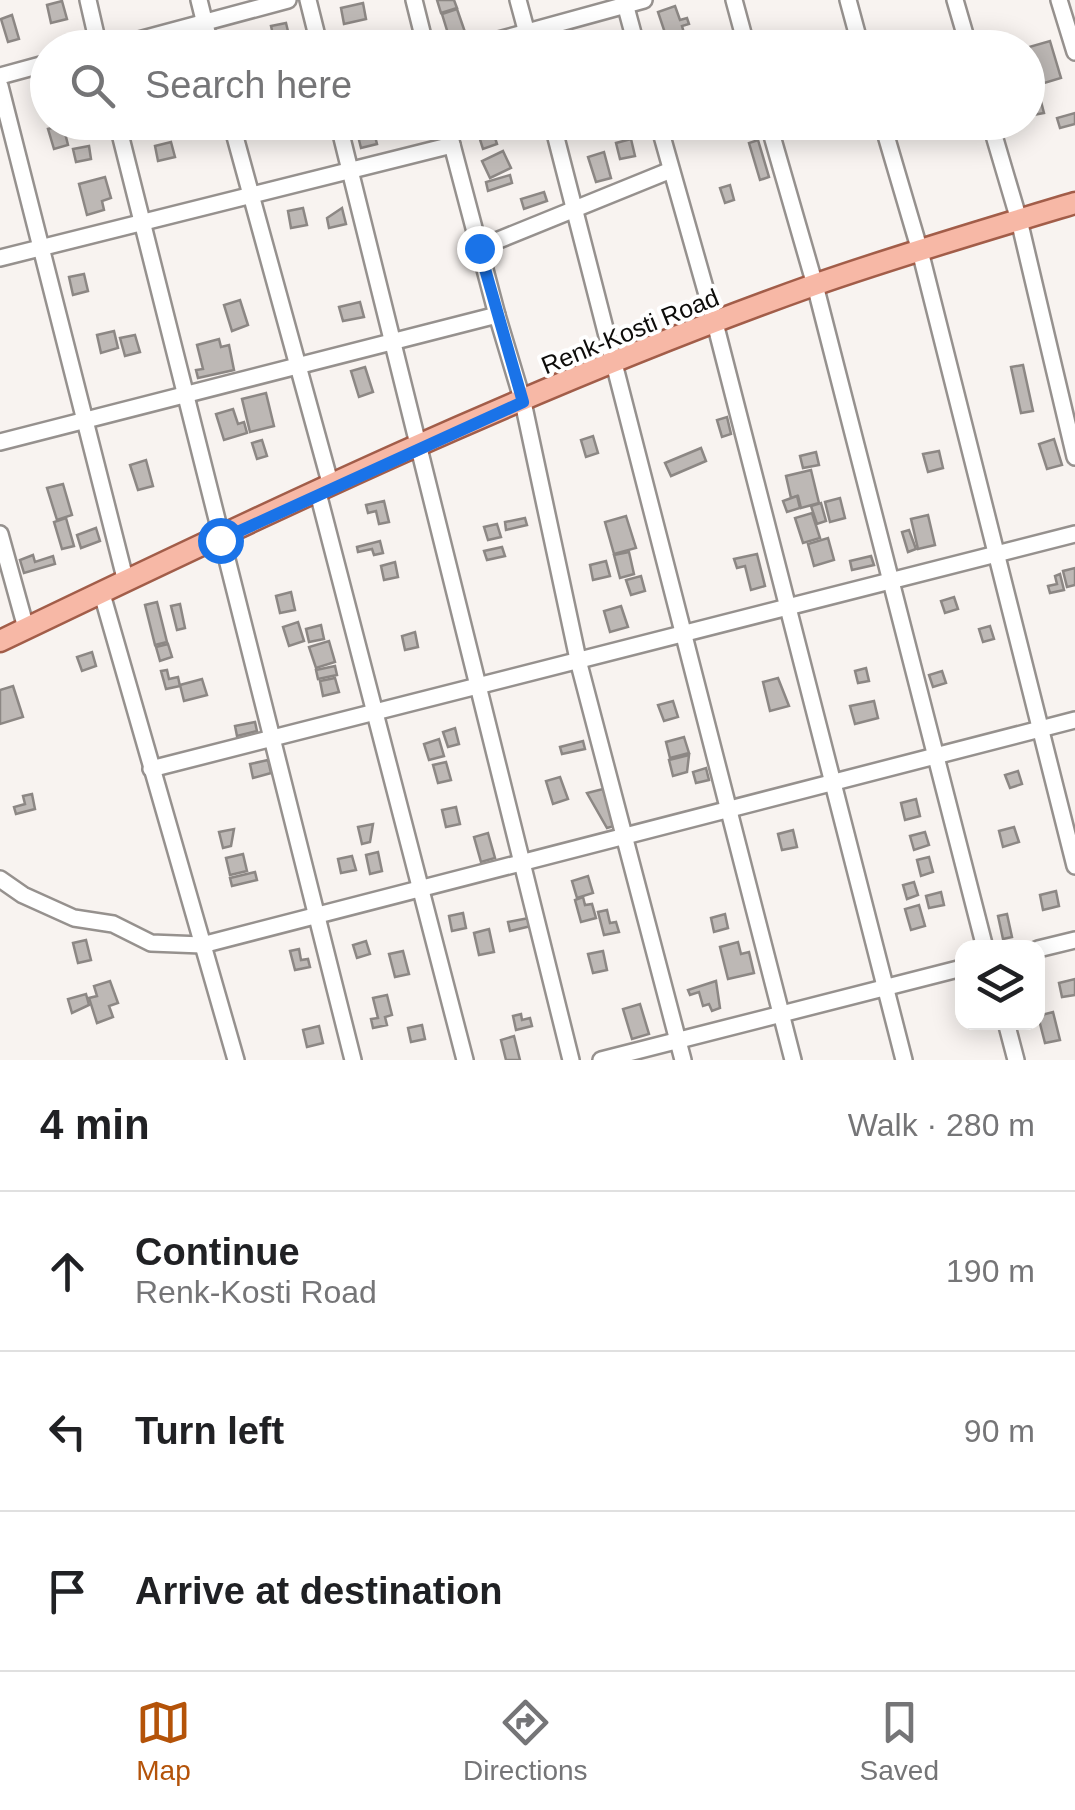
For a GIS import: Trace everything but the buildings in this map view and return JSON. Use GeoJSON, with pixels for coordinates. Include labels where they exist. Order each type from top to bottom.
{"type":"FeatureCollection","features":[{"type":"Feature","properties":{"kind":"main road","name":"Renk-Kosti Road"},"geometry":{"type":"LineString","coordinates":[[0,641],[421,445],[616,362],[815,285],[1075,204]]}},
{"type":"Feature","properties":{"kind":"street"},"geometry":{"type":"LineString","coordinates":[[88,0],[95,30]]}},
{"type":"Feature","properties":{"kind":"street"},"geometry":{"type":"LineString","coordinates":[[199,0],[206,30]]}},
{"type":"Feature","properties":{"kind":"street"},"geometry":{"type":"LineString","coordinates":[[175,30],[288,0]]}},
{"type":"Feature","properties":{"kind":"street"},"geometry":{"type":"LineString","coordinates":[[308,0],[316,30]]}},
{"type":"Feature","properties":{"kind":"street"},"geometry":{"type":"LineString","coordinates":[[414,0],[422,30]]}},
{"type":"Feature","properties":{"kind":"street"},"geometry":{"type":"LineString","coordinates":[[518,0],[526,30]]}},
{"type":"Feature","properties":{"kind":"street"},"geometry":{"type":"LineString","coordinates":[[554,30],[625,2],[644,0]]}},
{"type":"Feature","properties":{"kind":"street"},"geometry":{"type":"LineString","coordinates":[[734,0],[743,30]]}},
{"type":"Feature","properties":{"kind":"street"},"geometry":{"type":"LineString","coordinates":[[848,0],[856,30]]}},
{"type":"Feature","properties":{"kind":"street"},"geometry":{"type":"LineString","coordinates":[[956,0],[964,30]]}},
{"type":"Feature","properties":{"kind":"street"},"geometry":{"type":"LineString","coordinates":[[1059,0],[1075,52]]}},
{"type":"Feature","properties":{"kind":"street"},"geometry":{"type":"LineString","coordinates":[[625,2],[632,30]]}},
{"type":"Feature","properties":{"kind":"street"},"geometry":{"type":"LineString","coordinates":[[0,76],[30,68]]}},
{"type":"Feature","properties":{"kind":"street"},"geometry":{"type":"LineString","coordinates":[[0,86],[126,582]]}},
{"type":"Feature","properties":{"kind":"street"},"geometry":{"type":"LineString","coordinates":[[121,140],[353,1060]]}},
{"type":"Feature","properties":{"kind":"street"},"geometry":{"type":"LineString","coordinates":[[236,140],[296,367],[377,714],[465,1060]]}},
{"type":"Feature","properties":{"kind":"street"},"geometry":{"type":"LineString","coordinates":[[342,140],[571,1060]]}},
{"type":"Feature","properties":{"kind":"street"},"geometry":{"type":"LineString","coordinates":[[451,140],[523,402],[579,664],[682,1060]]}},
{"type":"Feature","properties":{"kind":"street"},"geometry":{"type":"LineString","coordinates":[[557,140],[794,1060]]}},
{"type":"Feature","properties":{"kind":"street"},"geometry":{"type":"LineString","coordinates":[[662,140],[716,323],[904,1060]]}},
{"type":"Feature","properties":{"kind":"street"},"geometry":{"type":"LineString","coordinates":[[773,140],[815,285],[983,940]]}},
{"type":"Feature","properties":{"kind":"street"},"geometry":{"type":"LineString","coordinates":[[887,140],[920,251],[1075,866]]}},
{"type":"Feature","properties":{"kind":"street"},"geometry":{"type":"LineString","coordinates":[[996,140],[1020,220],[1075,457]]}},
{"type":"Feature","properties":{"kind":"street"},"geometry":{"type":"LineString","coordinates":[[0,258],[452,145]]}},
{"type":"Feature","properties":{"kind":"street"},"geometry":{"type":"LineString","coordinates":[[479,248],[670,170]]}},
{"type":"Feature","properties":{"kind":"street"},"geometry":{"type":"LineString","coordinates":[[0,442],[497,315]]}},
{"type":"Feature","properties":{"kind":"street"},"geometry":{"type":"LineString","coordinates":[[0,534],[26,628]]}},
{"type":"Feature","properties":{"kind":"street"},"geometry":{"type":"LineString","coordinates":[[151,769],[579,664],[1075,534]]}},
{"type":"Feature","properties":{"kind":"street"},"geometry":{"type":"LineString","coordinates":[[102,594],[236,1060]]}},
{"type":"Feature","properties":{"kind":"street"},"geometry":{"type":"LineString","coordinates":[[0,879],[23,895],[74,918],[113,924],[151,944],[202,945],[1075,720]]}},
{"type":"Feature","properties":{"kind":"street"},"geometry":{"type":"LineString","coordinates":[[1045,947],[1075,940]]}},
{"type":"Feature","properties":{"kind":"street"},"geometry":{"type":"LineString","coordinates":[[601,1060],[955,970]]}},
{"type":"Feature","properties":{"kind":"street"},"geometry":{"type":"LineString","coordinates":[[1008,1030],[1016,1060]]}},
{"type":"Feature","properties":{"kind":"route"},"geometry":{"type":"LineString","coordinates":[[220,540],[421,445],[523,402],[479,248]]}}]}
